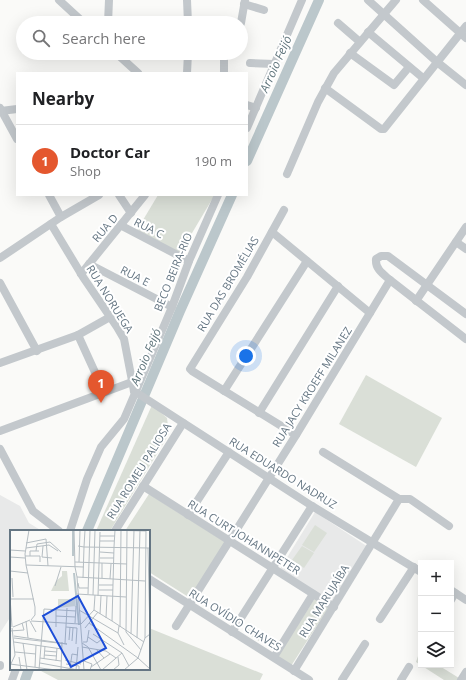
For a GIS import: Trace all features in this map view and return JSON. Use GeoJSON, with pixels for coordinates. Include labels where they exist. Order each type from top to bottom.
{"type":"FeatureCollection","features":[{"type":"Feature","properties":{"kind":"street"},"geometry":{"type":"LineString","coordinates":[[59,0],[76,16]]}},
{"type":"Feature","properties":{"kind":"street"},"geometry":{"type":"LineString","coordinates":[[108,16],[109,0]]}},
{"type":"Feature","properties":{"kind":"street"},"geometry":{"type":"LineString","coordinates":[[187,0],[188,16]]}},
{"type":"Feature","properties":{"kind":"street"},"geometry":{"type":"LineString","coordinates":[[248,126],[302,0]]}},
{"type":"Feature","properties":{"kind":"street"},"geometry":{"type":"LineString","coordinates":[[368,0],[437,62],[466,85]]}},
{"type":"Feature","properties":{"kind":"street"},"geometry":{"type":"LineString","coordinates":[[286,174],[325,88],[334,73],[396,0]]}},
{"type":"Feature","properties":{"kind":"street"},"geometry":{"type":"LineString","coordinates":[[423,0],[463,35]]}},
{"type":"Feature","properties":{"kind":"street"},"geometry":{"type":"LineString","coordinates":[[242,16],[244,2],[264,10]]}},
{"type":"Feature","properties":{"kind":"street"},"geometry":{"type":"LineString","coordinates":[[338,24],[360,42]]}},
{"type":"Feature","properties":{"kind":"street"},"geometry":{"type":"LineString","coordinates":[[325,88],[384,129],[423,78],[463,35],[466,26]]}},
{"type":"Feature","properties":{"kind":"street"},"geometry":{"type":"LineString","coordinates":[[368,32],[423,78]]}},
{"type":"Feature","properties":{"kind":"street"},"geometry":{"type":"LineString","coordinates":[[350,53],[394,85],[409,67]]}},
{"type":"Feature","properties":{"kind":"street"},"geometry":{"type":"LineString","coordinates":[[124,60],[137,72]]}},
{"type":"Feature","properties":{"kind":"street"},"geometry":{"type":"LineString","coordinates":[[187,72],[188,60]]}},
{"type":"Feature","properties":{"kind":"street"},"geometry":{"type":"LineString","coordinates":[[224,60],[224,72]]}},
{"type":"Feature","properties":{"kind":"street"},"geometry":{"type":"LineString","coordinates":[[250,64],[274,64]]}},
{"type":"Feature","properties":{"kind":"street"},"geometry":{"type":"LineString","coordinates":[[248,105],[256,108]]}},
{"type":"Feature","properties":{"kind":"street"},"geometry":{"type":"LineString","coordinates":[[16,109],[1,110],[16,137]]}},
{"type":"Feature","properties":{"kind":"street"},"geometry":{"type":"LineString","coordinates":[[50,196],[61,217]]}},
{"type":"Feature","properties":{"kind":"street"},"geometry":{"type":"LineString","coordinates":[[0,258],[61,217],[97,196]]}},
{"type":"Feature","properties":{"kind":"street"},"geometry":{"type":"LineString","coordinates":[[120,196],[131,213]]}},
{"type":"Feature","properties":{"kind":"street","name":"RUA D"},"geometry":{"type":"LineString","coordinates":[[81,274],[145,196]]}},
{"type":"Feature","properties":{"kind":"street","name":"BECO BEIRA-RIO"},"geometry":{"type":"LineString","coordinates":[[70,530],[87,479],[101,446],[124,419],[218,196]]}},
{"type":"Feature","properties":{"kind":"street","name":"RUA DAS BROMÉLIAS"},"geometry":{"type":"LineString","coordinates":[[224,391],[190,369],[247,278],[284,210]]}},
{"type":"Feature","properties":{"kind":"street","name":"RUA NORUEGA"},"geometry":{"type":"LineString","coordinates":[[51,224],[81,274],[124,340],[132,382],[136,393]]}},
{"type":"Feature","properties":{"kind":"street","name":"RUA C"},"geometry":{"type":"LineString","coordinates":[[120,225],[189,261]]}},
{"type":"Feature","properties":{"kind":"street"},"geometry":{"type":"LineString","coordinates":[[416,301],[466,227]]}},
{"type":"Feature","properties":{"kind":"street"},"geometry":{"type":"LineString","coordinates":[[272,232],[370,312]]}},
{"type":"Feature","properties":{"kind":"street"},"geometry":{"type":"LineString","coordinates":[[456,242],[466,249]]}},
{"type":"Feature","properties":{"kind":"street"},"geometry":{"type":"LineString","coordinates":[[466,314],[428,284],[388,256],[381,256],[376,259],[378,270],[466,339]]}},
{"type":"Feature","properties":{"kind":"street"},"geometry":{"type":"LineString","coordinates":[[296,435],[224,391],[307,261]]}},
{"type":"Feature","properties":{"kind":"street","name":"RUA E"},"geometry":{"type":"LineString","coordinates":[[89,264],[172,307]]}},
{"type":"Feature","properties":{"kind":"street","name":"RUA JACY KROEFF MILANEZ"},"geometry":{"type":"LineString","coordinates":[[176,626],[296,435],[390,280]]}},
{"type":"Feature","properties":{"kind":"street"},"geometry":{"type":"LineString","coordinates":[[0,283],[36,351]]}},
{"type":"Feature","properties":{"kind":"street"},"geometry":{"type":"LineString","coordinates":[[259,413],[338,286]]}},
{"type":"Feature","properties":{"kind":"street"},"geometry":{"type":"LineString","coordinates":[[0,363],[78,335],[110,317]]}},
{"type":"Feature","properties":{"kind":"street"},"geometry":{"type":"LineString","coordinates":[[78,335],[104,392]]}},
{"type":"Feature","properties":{"kind":"street"},"geometry":{"type":"LineString","coordinates":[[0,431],[132,382]]}},
{"type":"Feature","properties":{"kind":"street","name":"RUA EDUARDO NADRUZ"},"geometry":{"type":"LineString","coordinates":[[136,393],[312,506],[418,570]]}},
{"type":"Feature","properties":{"kind":"street","name":"RUA ROMEU PALIOSA"},"geometry":{"type":"LineString","coordinates":[[116,530],[183,423]]}},
{"type":"Feature","properties":{"kind":"street"},"geometry":{"type":"LineString","coordinates":[[0,449],[33,511],[58,530]]}},
{"type":"Feature","properties":{"kind":"street"},"geometry":{"type":"LineString","coordinates":[[188,515],[228,452]]}},
{"type":"Feature","properties":{"kind":"street"},"geometry":{"type":"LineString","coordinates":[[323,452],[399,499],[410,499],[450,526]]}},
{"type":"Feature","properties":{"kind":"street","name":"RUA CURT JOHANNPETER"},"geometry":{"type":"LineString","coordinates":[[143,486],[334,607]]}},
{"type":"Feature","properties":{"kind":"street","name":"RUA MARUJAÍBA"},"geometry":{"type":"LineString","coordinates":[[294,671],[399,499]]}},
{"type":"Feature","properties":{"kind":"street"},"geometry":{"type":"LineString","coordinates":[[232,632],[312,506]]}},
{"type":"Feature","properties":{"kind":"street"},"geometry":{"type":"LineString","coordinates":[[380,619],[418,570]]}},
{"type":"Feature","properties":{"kind":"street","name":"RUA OVÍDIO CHAVES"},"geometry":{"type":"LineString","coordinates":[[150,580],[309,680]]}},
{"type":"Feature","properties":{"kind":"street"},"geometry":{"type":"LineString","coordinates":[[274,657],[313,594]]}},
{"type":"Feature","properties":{"kind":"street"},"geometry":{"type":"LineString","coordinates":[[454,595],[466,600]]}},
{"type":"Feature","properties":{"kind":"street"},"geometry":{"type":"LineString","coordinates":[[342,680],[365,644]]}},
{"type":"Feature","properties":{"kind":"street"},"geometry":{"type":"LineString","coordinates":[[401,680],[409,667]]}},
{"type":"Feature","properties":{"kind":"street"},"geometry":{"type":"LineString","coordinates":[[12,680],[16,670]]}},
{"type":"Feature","properties":{"kind":"street"},"geometry":{"type":"LineString","coordinates":[[461,680],[466,672]]}},
{"type":"Feature","properties":{"kind":"shaded area"},"geometry":{"type":"Polygon","coordinates":[[[157,196],[214,196],[179,255],[137,230],[157,196]]]}},
{"type":"Feature","properties":{"kind":"shaded area"},"geometry":{"type":"Polygon","coordinates":[[[366,375],[442,418],[416,467],[339,424],[366,375]]]}},
{"type":"Feature","properties":{"kind":"shaded area"},"geometry":{"type":"Polygon","coordinates":[[[152,405],[167,418],[169,434],[111,530],[96,530],[152,405]]]}},
{"type":"Feature","properties":{"kind":"shaded area"},"geometry":{"type":"Polygon","coordinates":[[[149,494],[225,542],[190,598],[150,573],[150,530],[126,530],[149,494]]]}},
{"type":"Feature","properties":{"kind":"shaded area"},"geometry":{"type":"Polygon","coordinates":[[[0,495],[20,506],[29,523],[40,530],[10,530],[10,618],[0,633],[0,495]]]}},
{"type":"Feature","properties":{"kind":"shaded area"},"geometry":{"type":"Polygon","coordinates":[[[315,512],[368,547],[333,603],[280,569],[315,512]]]}},
{"type":"Feature","properties":{"kind":"shaded area"},"geometry":{"type":"Polygon","coordinates":[[[315,525],[327,533],[314,552],[302,545],[315,525]]]}},
{"type":"Feature","properties":{"kind":"shaded area"},"geometry":{"type":"Polygon","coordinates":[[[302,546],[314,553],[304,568],[292,560],[302,546]]]}},
{"type":"Feature","properties":{"kind":"shaded area"},"geometry":{"type":"Polygon","coordinates":[[[315,598],[329,607],[291,666],[277,658],[315,598]]]}},
{"type":"Feature","properties":{"kind":"shaded area"},"geometry":{"type":"Polygon","coordinates":[[[150,628],[263,674],[260,680],[58,680],[41,671],[150,670],[150,628]]]}},
{"type":"Feature","properties":{"kind":"shaded area"},"geometry":{"type":"Polygon","coordinates":[[[246,628],[268,642],[266,645],[244,632],[246,628]]]}},
{"type":"Feature","properties":{"kind":"shaded area"},"geometry":{"type":"Polygon","coordinates":[[[425,668],[443,668],[459,678],[458,680],[444,680],[425,668]]]}},
{"type":"Feature","properties":{"kind":"waterway","name":"Arroio Feijó"},"geometry":{"type":"LineString","coordinates":[[248,159],[319,0]]}},
{"type":"Feature","properties":{"kind":"waterway","name":"Arroio Feijó"},"geometry":{"type":"LineString","coordinates":[[87,530],[180,311],[232,196]]}},
{"type":"Feature","properties":{"kind":"waterway","name":"Arroio Feijó"},"geometry":{"type":"LineString","coordinates":[[25,680],[29,670]]}},
{"type":"Feature","properties":{"kind":"place","name":"Doctor Car"},"geometry":{"type":"Point","coordinates":[101,403]}}]}
